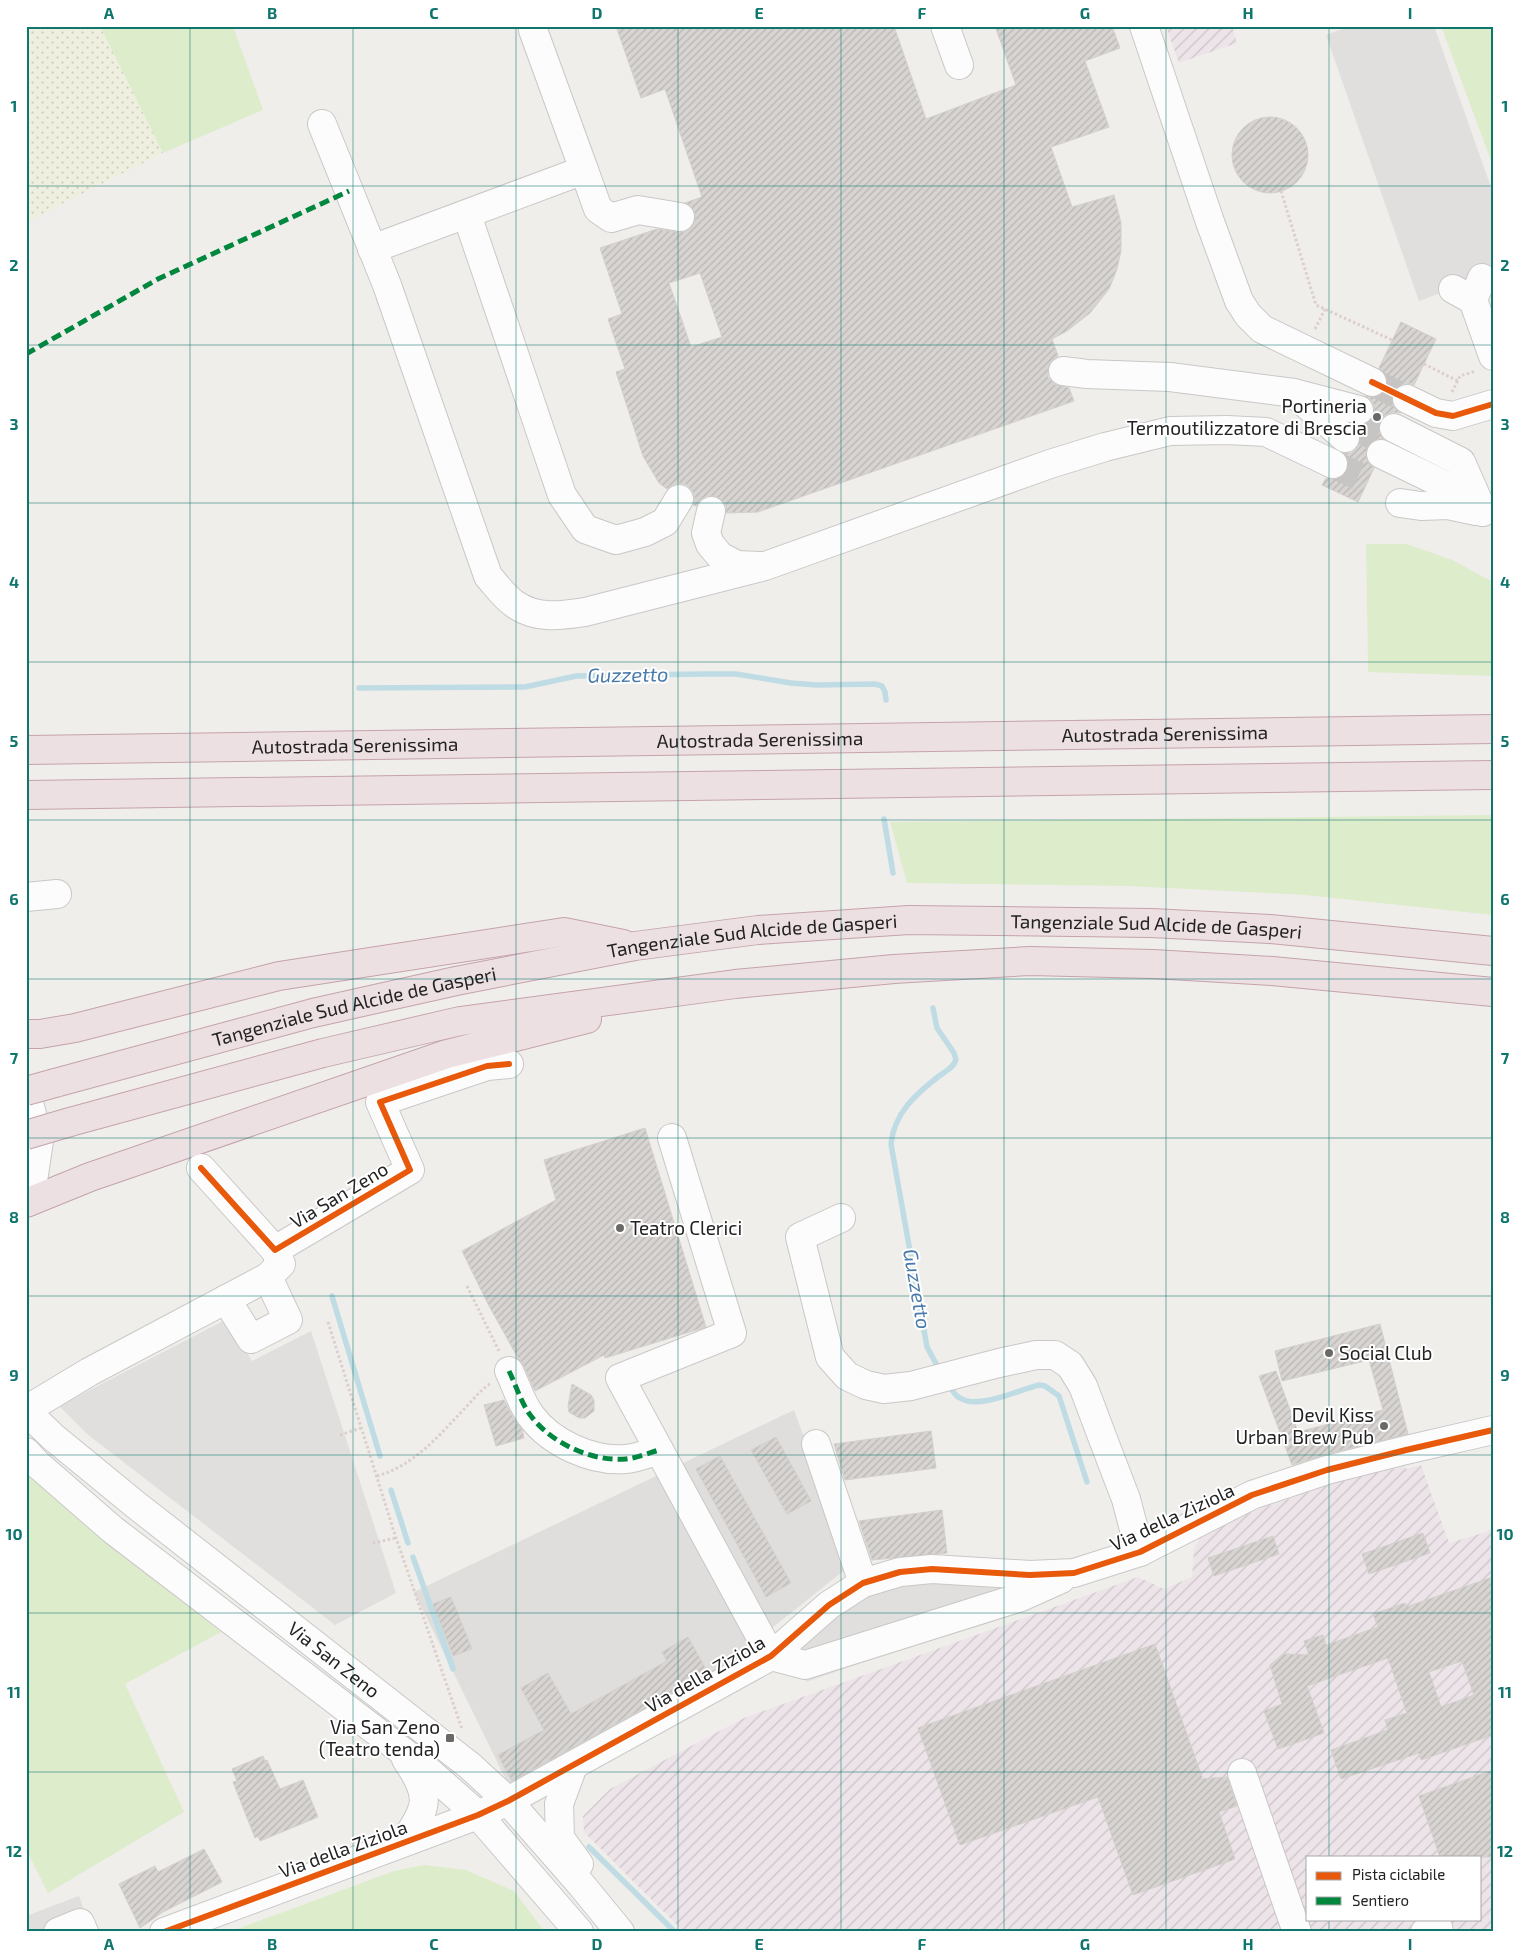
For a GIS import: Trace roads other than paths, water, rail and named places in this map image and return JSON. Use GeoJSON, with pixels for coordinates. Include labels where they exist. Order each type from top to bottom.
{"type":"FeatureCollection","features":[{"type":"Feature","properties":{"kind":"highway","name":"Autostrada Serenissima"},"geometry":{"type":"LineString","coordinates":[[26,750],[1493,729]]}},
{"type":"Feature","properties":{"kind":"highway"},"geometry":{"type":"LineString","coordinates":[[26,795],[1493,775]]}},
{"type":"Feature","properties":{"kind":"highway","name":"Tangenziale Sud Alcide de Gasperi"},"geometry":{"type":"LineString","coordinates":[[26,1091],[313,1013],[456,981],[634,946],[758,930],[909,920],[1151,923],[1260,928],[1493,951]]}},
{"type":"Feature","properties":{"kind":"highway"},"geometry":{"type":"LineString","coordinates":[[26,1034],[40,1034],[75,1028],[279,976],[564,932],[634,946]]}},
{"type":"Feature","properties":{"kind":"highway","name":"Tangenziale Sud Alcide de Gasperi"},"geometry":{"type":"LineString","coordinates":[[26,1135],[323,1053],[460,1021],[735,984],[884,970],[1030,961],[1153,964],[1272,971],[1493,992]]}},
{"type":"Feature","properties":{"kind":"highway"},"geometry":{"type":"LineString","coordinates":[[26,1203],[90,1177],[447,1054],[628,1009],[666,993]]}},
{"type":"Feature","properties":{"kind":"street"},"geometry":{"type":"LineString","coordinates":[[534,26],[533,30],[598,208],[611,218],[638,210],[680,217]]}},
{"type":"Feature","properties":{"kind":"street"},"geometry":{"type":"LineString","coordinates":[[945,26],[958,65]]}},
{"type":"Feature","properties":{"kind":"street"},"geometry":{"type":"LineString","coordinates":[[1144,26],[1209,219],[1239,301],[1248,315],[1262,329],[1372,382]]}},
{"type":"Feature","properties":{"kind":"street"},"geometry":{"type":"LineString","coordinates":[[322,124],[387,285],[488,576],[515,604],[537,614],[558,617],[585,612],[765,566],[1050,464],[1105,447],[1170,431],[1226,430],[1266,432],[1333,464]]}},
{"type":"Feature","properties":{"kind":"street"},"geometry":{"type":"LineString","coordinates":[[372,249],[584,170]]}},
{"type":"Feature","properties":{"kind":"street"},"geometry":{"type":"LineString","coordinates":[[467,215],[562,495],[585,529],[616,540],[645,532],[664,522],[679,498]]}},
{"type":"Feature","properties":{"kind":"street"},"geometry":{"type":"LineString","coordinates":[[1469,289],[1489,362]]}},
{"type":"Feature","properties":{"kind":"street"},"geometry":{"type":"LineString","coordinates":[[1063,371],[1087,374],[1170,377],[1294,394],[1352,424]]}},
{"type":"Feature","properties":{"kind":"street"},"geometry":{"type":"LineString","coordinates":[[1407,399],[1441,414],[1453,416],[1493,404]]}},
{"type":"Feature","properties":{"kind":"street"},"geometry":{"type":"LineString","coordinates":[[1387,442],[1454,475],[1488,514]]}},
{"type":"Feature","properties":{"kind":"street"},"geometry":{"type":"LineString","coordinates":[[1400,503],[1421,506],[1448,505],[1488,514]]}},
{"type":"Feature","properties":{"kind":"street"},"geometry":{"type":"LineString","coordinates":[[711,511],[706,532],[710,544],[720,556],[737,565],[765,566]]}},
{"type":"Feature","properties":{"kind":"street"},"geometry":{"type":"LineString","coordinates":[[26,897],[57,894]]}},
{"type":"Feature","properties":{"kind":"street","name":"Via San Zeno"},"geometry":{"type":"LineString","coordinates":[[275,1250],[410,1170],[380,1102],[487,1066],[509,1064]]}},
{"type":"Feature","properties":{"kind":"street"},"geometry":{"type":"LineString","coordinates":[[26,1091],[39,1141],[33,1181],[26,1196]]}},
{"type":"Feature","properties":{"kind":"street"},"geometry":{"type":"LineString","coordinates":[[672,1138],[732,1333],[620,1378],[771,1656]]}},
{"type":"Feature","properties":{"kind":"street","name":"Via San Zeno"},"geometry":{"type":"LineString","coordinates":[[201,1168],[275,1250],[281,1264],[268,1277],[89,1372],[26,1411],[53,1437],[136,1505],[470,1766],[508,1801],[621,1932]]}},
{"type":"Feature","properties":{"kind":"street"},"geometry":{"type":"LineString","coordinates":[[841,1218],[800,1237],[830,1357],[847,1376],[866,1385],[884,1389],[911,1386],[1036,1355],[1055,1355],[1070,1365],[1083,1386],[1126,1499],[1140,1552]]}},
{"type":"Feature","properties":{"kind":"street"},"geometry":{"type":"LineString","coordinates":[[226,1299],[252,1339],[288,1320],[268,1277]]}},
{"type":"Feature","properties":{"kind":"street"},"geometry":{"type":"LineString","coordinates":[[508,1371],[530,1415],[549,1434],[571,1447],[596,1457],[626,1459],[659,1450]]}},
{"type":"Feature","properties":{"kind":"street","name":"Via della Ziziola"},"geometry":{"type":"LineString","coordinates":[[771,1656],[805,1665],[1021,1597],[1074,1573],[1140,1552],[1252,1495],[1327,1470],[1493,1430]]}},
{"type":"Feature","properties":{"kind":"street"},"geometry":{"type":"LineString","coordinates":[[816,1444],[863,1583]]}},
{"type":"Feature","properties":{"kind":"street","name":"Via San Zeno"},"geometry":{"type":"LineString","coordinates":[[26,1452],[36,1463],[113,1530],[427,1770],[478,1815],[579,1932]]}},
{"type":"Feature","properties":{"kind":"street","name":"Via della Ziziola"},"geometry":{"type":"LineString","coordinates":[[164,1932],[478,1815],[508,1801],[771,1656],[828,1605],[863,1583],[900,1572],[932,1569],[1030,1575],[1074,1573]]}},
{"type":"Feature","properties":{"kind":"street"},"geometry":{"type":"LineString","coordinates":[[398,1748],[419,1778],[426,1798],[420,1817],[404,1842]]}},
{"type":"Feature","properties":{"kind":"street"},"geometry":{"type":"LineString","coordinates":[[573,1766],[559,1804],[560,1838],[582,1870],[612,1905],[621,1932]]}},
{"type":"Feature","properties":{"kind":"street"},"geometry":{"type":"LineString","coordinates":[[1242,1773],[1297,1932]]}},
{"type":"Feature","properties":{"kind":"street"},"geometry":{"type":"LineString","coordinates":[[58,1932],[80,1923],[84,1932]]}},
{"type":"Feature","properties":{"kind":"street"},"geometry":{"type":"LineString","coordinates":[[1425,1932],[1438,1927],[1439,1932]]}},
{"type":"Feature","properties":{"kind":"waterway","name":"Guzzetto"},"geometry":{"type":"LineString","coordinates":[[359,688],[525,687],[576,676],[736,674],[816,685],[875,684],[882,686],[886,700]]}},
{"type":"Feature","properties":{"kind":"waterway","name":"Guzzetto"},"geometry":{"type":"LineString","coordinates":[[884,819],[893,873]]}},
{"type":"Feature","properties":{"kind":"waterway","name":"Guzzetto"},"geometry":{"type":"LineString","coordinates":[[933,1008],[937,1028],[954,1053],[956,1060],[951,1067],[914,1097],[901,1114],[893,1133],[891,1144],[927,1347],[940,1371]]}},
{"type":"Feature","properties":{"kind":"waterway"},"geometry":{"type":"LineString","coordinates":[[332,1296],[380,1456]]}},
{"type":"Feature","properties":{"kind":"waterway","name":"Guzzetto"},"geometry":{"type":"LineString","coordinates":[[948,1383],[958,1397],[977,1402],[999,1398],[1039,1385],[1045,1386],[1059,1396],[1087,1482]]}},
{"type":"Feature","properties":{"kind":"waterway"},"geometry":{"type":"LineString","coordinates":[[391,1490],[408,1543]]}},
{"type":"Feature","properties":{"kind":"waterway"},"geometry":{"type":"LineString","coordinates":[[413,1557],[453,1669]]}},
{"type":"Feature","properties":{"kind":"waterway"},"geometry":{"type":"LineString","coordinates":[[589,1847],[675,1932]]}},
{"type":"Feature","properties":{"kind":"tunnel"},"geometry":{"type":"LineString","coordinates":[[1372,382],[1407,399]]}},
{"type":"Feature","properties":{"kind":"tunnel"},"geometry":{"type":"LineString","coordinates":[[1352,424],[1386,443]]}},
{"type":"Feature","properties":{"kind":"tunnel"},"geometry":{"type":"LineString","coordinates":[[1333,464],[1368,481]]}},
{"type":"Feature","properties":{"kind":"place","name":"Portineria Termoutilizzatore di Brescia"},"geometry":{"type":"Point","coordinates":[1377,417]}},
{"type":"Feature","properties":{"kind":"place","name":"Teatro Clerici"},"geometry":{"type":"Point","coordinates":[620,1228]}},
{"type":"Feature","properties":{"kind":"place","name":"Social Club"},"geometry":{"type":"Point","coordinates":[1329,1353]}},
{"type":"Feature","properties":{"kind":"place","name":"Devil Kiss Urban Brew Pub"},"geometry":{"type":"Point","coordinates":[1384,1426]}},
{"type":"Feature","properties":{"kind":"place","name":"Via San Zeno (Teatro tenda)"},"geometry":{"type":"Point","coordinates":[450,1738]}}]}
